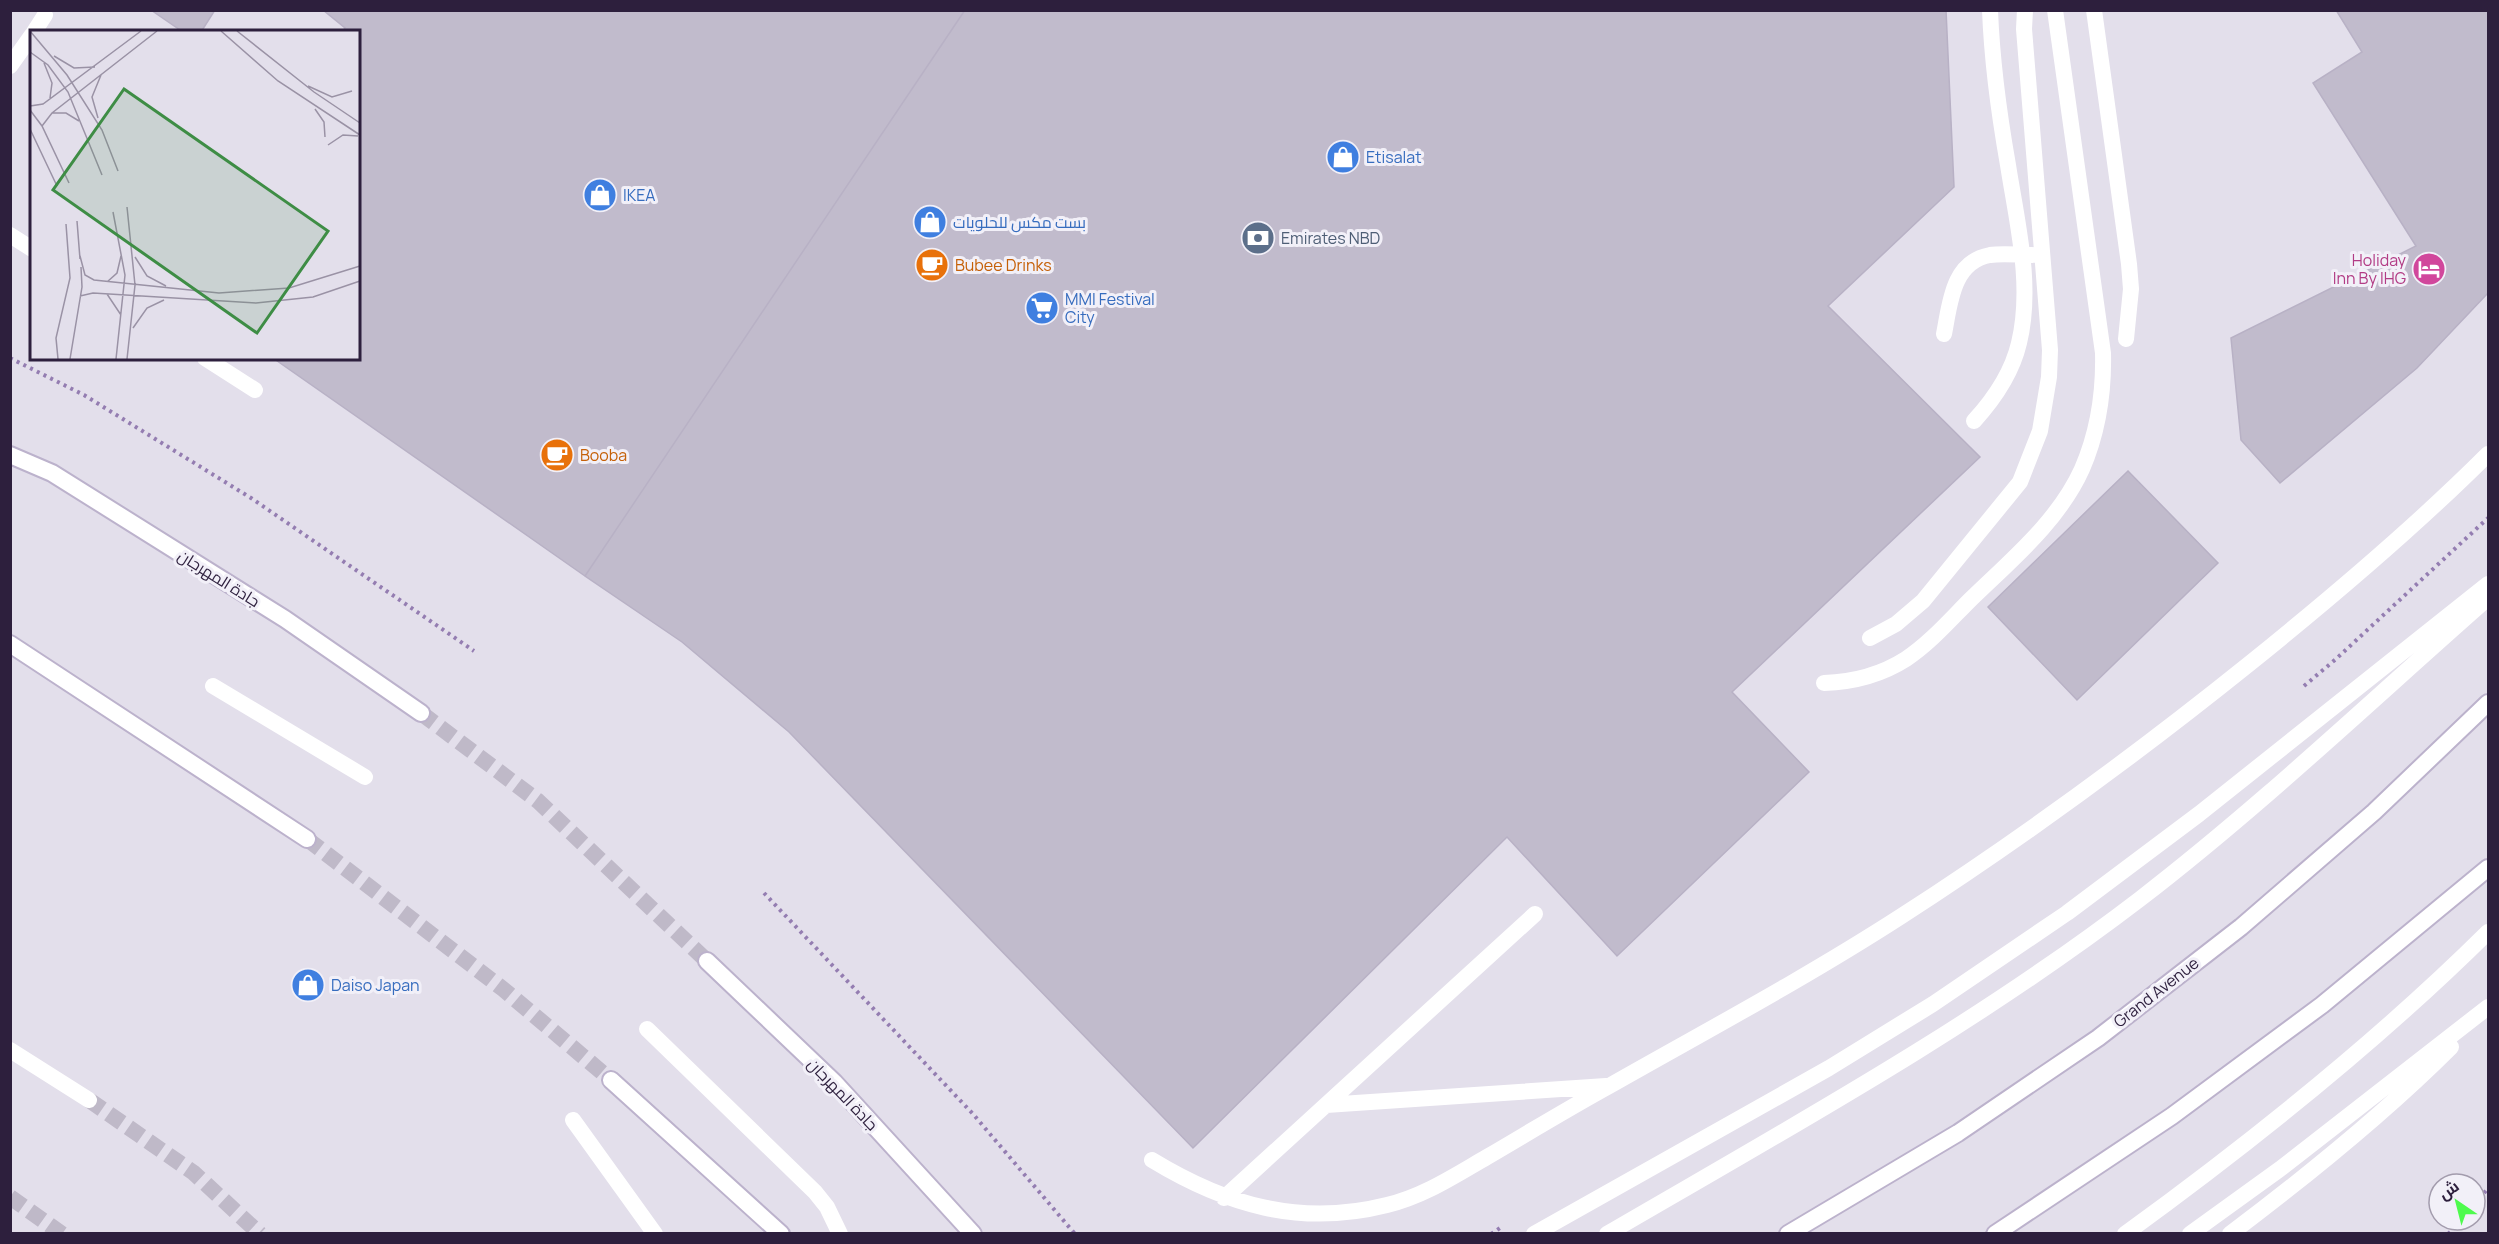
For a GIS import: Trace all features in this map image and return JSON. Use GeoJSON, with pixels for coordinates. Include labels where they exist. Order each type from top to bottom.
{"type":"FeatureCollection","features":[{"type":"Feature","properties":{"kind":"main road"},"geometry":{"type":"LineString","coordinates":[[1974,421],[1994,398],[2009,372],[2019,343],[2024,314],[2022,255],[1996,91],[1990,10]]}},
{"type":"Feature","properties":{"kind":"main road"},"geometry":{"type":"LineString","coordinates":[[1870,638],[1896,624],[1923,601],[2020,482],[2040,431],[2049,377],[2050,350],[2024,29],[2025,10]]}},
{"type":"Feature","properties":{"kind":"main road"},"geometry":{"type":"LineString","coordinates":[[1824,683],[1846,682],[1887,670],[1924,646],[2048,523],[2067,498],[2092,443],[2104,384],[2103,354],[2055,10]]}},
{"type":"Feature","properties":{"kind":"main road"},"geometry":{"type":"LineString","coordinates":[[2094,10],[2129,264],[2131,289],[2126,339]]}},
{"type":"Feature","properties":{"kind":"main road"},"geometry":{"type":"LineString","coordinates":[[35,30],[45,15]]}},
{"type":"Feature","properties":{"kind":"main road"},"geometry":{"type":"LineString","coordinates":[[10,66],[30,38]]}},
{"type":"Feature","properties":{"kind":"main road"},"geometry":{"type":"LineString","coordinates":[[10,235],[30,248]]}},
{"type":"Feature","properties":{"kind":"main road"},"geometry":{"type":"LineString","coordinates":[[1944,334],[1954,284],[1969,265],[1990,255],[2042,255]]}},
{"type":"Feature","properties":{"kind":"main road"},"geometry":{"type":"LineString","coordinates":[[208,360],[255,390]]}},
{"type":"Feature","properties":{"kind":"main road"},"geometry":{"type":"LineString","coordinates":[[10,443],[52,473]]}},
{"type":"Feature","properties":{"kind":"main road"},"geometry":{"type":"LineString","coordinates":[[1152,1160],[1187,1182],[1224,1198],[1264,1208],[1304,1213],[1345,1212],[1386,1206],[1424,1194],[1610,1085],[1756,1004],[1899,918],[2038,824],[2172,725],[2303,621],[2441,502],[2488,454]]}},
{"type":"Feature","properties":{"kind":"main road","name":"جادة المهرجان"},"geometry":{"type":"LineString","coordinates":[[10,455],[52,473],[285,619],[421,713]]}},
{"type":"Feature","properties":{"kind":"main road"},"geometry":{"type":"LineString","coordinates":[[1534,1233],[1829,1068],[1933,1004],[2067,913],[2199,814],[2488,584]]}},
{"type":"Feature","properties":{"kind":"main road"},"geometry":{"type":"LineString","coordinates":[[1607,1233],[1885,1073],[2015,989],[2131,906],[2260,801],[2488,598]]}},
{"type":"Feature","properties":{"kind":"main road"},"geometry":{"type":"LineString","coordinates":[[10,644],[307,839]]}},
{"type":"Feature","properties":{"kind":"main road"},"geometry":{"type":"LineString","coordinates":[[213,686],[365,777]]}},
{"type":"Feature","properties":{"kind":"main road","name":"Grand Avenue"},"geometry":{"type":"LineString","coordinates":[[1788,1233],[1958,1133],[2098,1038],[2259,912],[2374,812],[2488,703]]}},
{"type":"Feature","properties":{"kind":"main road"},"geometry":{"type":"LineString","coordinates":[[1995,1233],[2191,1103],[2322,1005],[2488,868]]}},
{"type":"Feature","properties":{"kind":"main road"},"geometry":{"type":"LineString","coordinates":[[1224,1198],[1535,914]]}},
{"type":"Feature","properties":{"kind":"main road"},"geometry":{"type":"LineString","coordinates":[[2125,1233],[2207,1175],[2306,1096],[2385,1029],[2488,932]]}},
{"type":"Feature","properties":{"kind":"main road","name":"جادة المهرجان"},"geometry":{"type":"LineString","coordinates":[[707,961],[834,1082],[973,1233]]}},
{"type":"Feature","properties":{"kind":"main road"},"geometry":{"type":"LineString","coordinates":[[2190,1233],[2280,1169],[2488,1009]]}},
{"type":"Feature","properties":{"kind":"main road"},"geometry":{"type":"LineString","coordinates":[[2230,1233],[2292,1187],[2366,1125],[2438,1061],[2488,1009]]}},
{"type":"Feature","properties":{"kind":"main road"},"geometry":{"type":"LineString","coordinates":[[647,1029],[815,1192],[827,1207],[840,1233]]}},
{"type":"Feature","properties":{"kind":"main road"},"geometry":{"type":"LineString","coordinates":[[10,1050],[88,1100]]}},
{"type":"Feature","properties":{"kind":"main road"},"geometry":{"type":"LineString","coordinates":[[611,1080],[781,1233]]}},
{"type":"Feature","properties":{"kind":"main road"},"geometry":{"type":"LineString","coordinates":[[1326,1105],[1610,1085]]}},
{"type":"Feature","properties":{"kind":"main road"},"geometry":{"type":"LineString","coordinates":[[573,1120],[655,1233]]}},
{"type":"Feature","properties":{"kind":"path"},"geometry":{"type":"LineString","coordinates":[[10,358],[84,395],[251,498],[474,651]]}},
{"type":"Feature","properties":{"kind":"path"},"geometry":{"type":"LineString","coordinates":[[2300,689],[2345,651],[2488,518]]}},
{"type":"Feature","properties":{"kind":"path"},"geometry":{"type":"LineString","coordinates":[[764,893],[973,1114],[1075,1233]]}},
{"type":"Feature","properties":{"kind":"path"},"geometry":{"type":"LineString","coordinates":[[1491,1233],[1511,1222]]}},
{"type":"Feature","properties":{"kind":"building"},"geometry":{"type":"Polygon","coordinates":[[[151,10],[215,10],[202,30],[180,30],[151,10]]]}},
{"type":"Feature","properties":{"kind":"building","name":"IKEA"},"geometry":{"type":"Polygon","coordinates":[[[323,10],[965,10],[585,576],[276,360],[360,360],[360,30],[344,30],[345,28],[323,10]]]}},
{"type":"Feature","properties":{"kind":"building"},"geometry":{"type":"Polygon","coordinates":[[[965,10],[1946,10],[1954,187],[1828,306],[1980,457],[1732,692],[1809,772],[1617,956],[1507,837],[1193,1148],[789,732],[682,642],[585,576],[965,10]]]}},
{"type":"Feature","properties":{"kind":"building","name":"Holiday Inn By IHG"},"geometry":{"type":"Polygon","coordinates":[[[2336,10],[2488,10],[2488,293],[2417,368],[2280,483],[2241,440],[2231,338],[2416,246],[2313,83],[2362,52],[2336,10]]]}},
{"type":"Feature","properties":{"kind":"building"},"geometry":{"type":"Polygon","coordinates":[[[2128,471],[2218,563],[2077,700],[1988,607],[2128,471]]]}},
{"type":"Feature","properties":{"kind":"tunnel"},"geometry":{"type":"LineString","coordinates":[[421,713],[538,801],[707,961]]}},
{"type":"Feature","properties":{"kind":"tunnel"},"geometry":{"type":"LineString","coordinates":[[307,839],[503,989],[611,1080]]}},
{"type":"Feature","properties":{"kind":"tunnel"},"geometry":{"type":"LineString","coordinates":[[89,1100],[194,1173],[260,1234]]}},
{"type":"Feature","properties":{"kind":"tunnel"},"geometry":{"type":"LineString","coordinates":[[10,1197],[62,1234]]}},
{"type":"Feature","properties":{"kind":"place","name":"Etisalat"},"geometry":{"type":"Point","coordinates":[1343,157]}},
{"type":"Feature","properties":{"kind":"place","name":"IKEA"},"geometry":{"type":"Point","coordinates":[600,195]}},
{"type":"Feature","properties":{"kind":"place","name":"بست مكس للحلويات"},"geometry":{"type":"Point","coordinates":[930,222]}},
{"type":"Feature","properties":{"kind":"place","name":"Emirates NBD"},"geometry":{"type":"Point","coordinates":[1258,238]}},
{"type":"Feature","properties":{"kind":"place","name":"Bubee Drinks"},"geometry":{"type":"Point","coordinates":[932,265]}},
{"type":"Feature","properties":{"kind":"place","name":"Holiday Inn By IHG"},"geometry":{"type":"Point","coordinates":[2429,269]}},
{"type":"Feature","properties":{"kind":"place","name":"MMI Festival City"},"geometry":{"type":"Point","coordinates":[1042,308]}},
{"type":"Feature","properties":{"kind":"place","name":"Booba"},"geometry":{"type":"Point","coordinates":[557,455]}},
{"type":"Feature","properties":{"kind":"place","name":"Daiso Japan"},"geometry":{"type":"Point","coordinates":[308,985]}}]}
